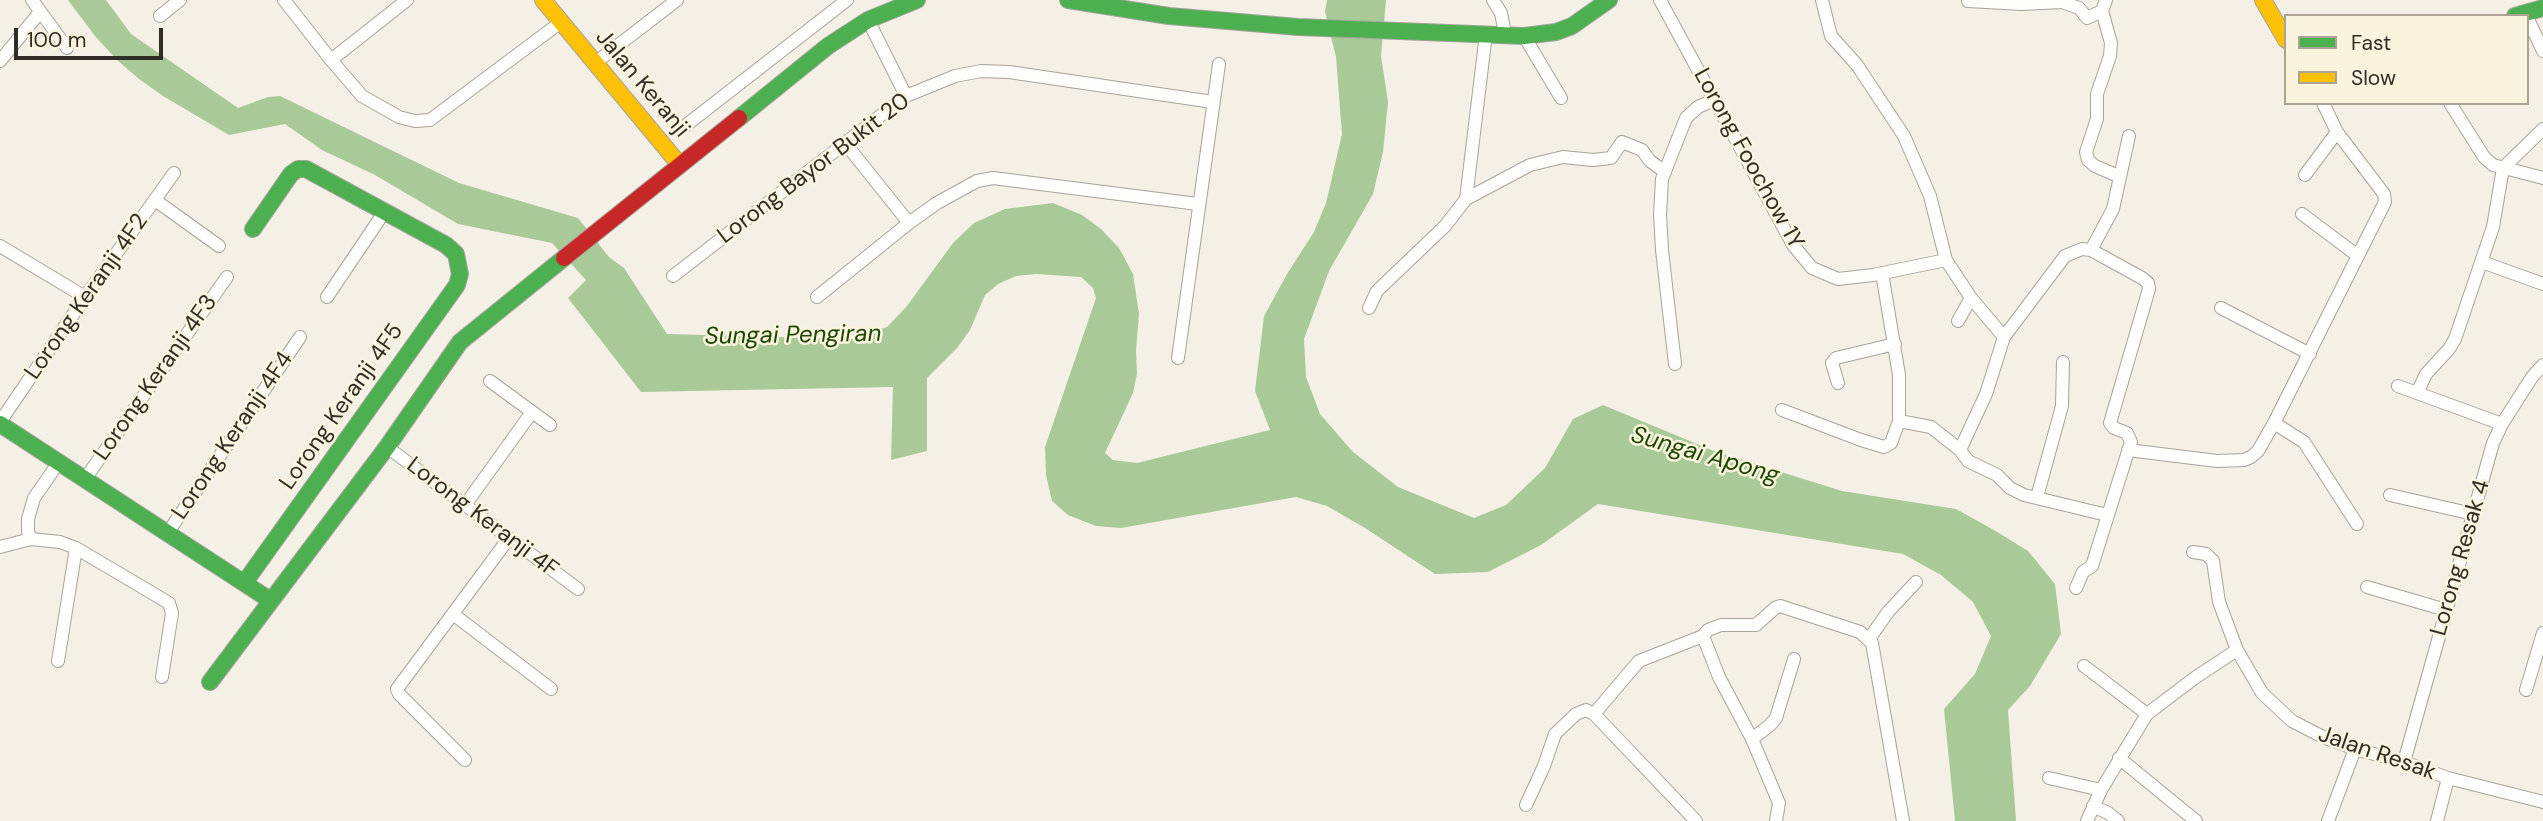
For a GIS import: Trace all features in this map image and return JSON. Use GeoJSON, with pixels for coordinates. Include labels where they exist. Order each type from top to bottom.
{"type":"FeatureCollection","features":[{"type":"Feature","properties":{"kind":"street"},"geometry":{"type":"LineString","coordinates":[[32,0],[67,48]]}},
{"type":"Feature","properties":{"kind":"street"},"geometry":{"type":"LineString","coordinates":[[160,16],[180,0]]}},
{"type":"Feature","properties":{"kind":"street"},"geometry":{"type":"LineString","coordinates":[[284,0],[362,96],[400,117],[423,122],[430,120],[561,22]]}},
{"type":"Feature","properties":{"kind":"street"},"geometry":{"type":"LineString","coordinates":[[331,60],[407,0]]}},
{"type":"Feature","properties":{"kind":"street","name":"Jalan Keranji"},"geometry":{"type":"LineString","coordinates":[[543,0],[679,164]]}},
{"type":"Feature","properties":{"kind":"street"},"geometry":{"type":"LineString","coordinates":[[595,63],[677,0]]}},
{"type":"Feature","properties":{"kind":"street"},"geometry":{"type":"LineString","coordinates":[[685,126],[832,5],[847,0]]}},
{"type":"Feature","properties":{"kind":"street"},"geometry":{"type":"LineString","coordinates":[[210,682],[387,447],[460,342],[828,46],[868,20],[917,0]]}},
{"type":"Feature","properties":{"kind":"street"},"geometry":{"type":"LineString","coordinates":[[1493,0],[1501,13],[1505,34]]}},
{"type":"Feature","properties":{"kind":"street"},"geometry":{"type":"LineString","coordinates":[[1083,1],[1129,2],[1165,15],[1298,27],[1524,36],[1556,32],[1572,26],[1609,0]]}},
{"type":"Feature","properties":{"kind":"street","name":"Lorong Foochow 1Y"},"geometry":{"type":"LineString","coordinates":[[1660,0],[1802,258],[1812,268],[1838,279],[1946,260]]}},
{"type":"Feature","properties":{"kind":"street"},"geometry":{"type":"LineString","coordinates":[[1822,0],[1830,36],[1865,75],[1904,136],[1930,195],[1946,260],[1970,298],[2004,337]]}},
{"type":"Feature","properties":{"kind":"street"},"geometry":{"type":"LineString","coordinates":[[2263,0],[2284,37]]}},
{"type":"Feature","properties":{"kind":"street"},"geometry":{"type":"LineString","coordinates":[[1083,1],[1091,12],[1160,22],[1165,15]]}},
{"type":"Feature","properties":{"kind":"street"},"geometry":{"type":"LineString","coordinates":[[1968,1],[2022,4],[2062,2],[2079,8],[2087,18],[2104,5],[2111,43],[2110,56],[2097,94],[2097,119],[2086,152],[2088,160],[2095,166],[2119,176]]}},
{"type":"Feature","properties":{"kind":"street"},"geometry":{"type":"LineString","coordinates":[[0,61],[40,12]]}},
{"type":"Feature","properties":{"kind":"street"},"geometry":{"type":"LineString","coordinates":[[868,20],[906,96]]}},
{"type":"Feature","properties":{"kind":"street"},"geometry":{"type":"LineString","coordinates":[[2529,24],[2543,51]]}},
{"type":"Feature","properties":{"kind":"street"},"geometry":{"type":"LineString","coordinates":[[1465,199],[1486,34]]}},
{"type":"Feature","properties":{"kind":"street"},"geometry":{"type":"LineString","coordinates":[[1524,36],[1560,99]]}},
{"type":"Feature","properties":{"kind":"street"},"geometry":{"type":"LineString","coordinates":[[1178,358],[1219,64]]}},
{"type":"Feature","properties":{"kind":"street","name":"Lorong Bayor Bukit 20"},"geometry":{"type":"LineString","coordinates":[[673,276],[906,96],[956,76],[981,71],[1009,72],[1213,102]]}},
{"type":"Feature","properties":{"kind":"street"},"geometry":{"type":"LineString","coordinates":[[1675,364],[1660,214],[1662,179],[1686,118],[1698,107],[1716,99]]}},
{"type":"Feature","properties":{"kind":"street"},"geometry":{"type":"LineString","coordinates":[[2129,450],[2217,461],[2244,460],[2258,451],[2274,423],[2385,198],[2337,132],[2324,105]]}},
{"type":"Feature","properties":{"kind":"street"},"geometry":{"type":"LineString","coordinates":[[2451,105],[2484,157],[2493,165],[2543,178]]}},
{"type":"Feature","properties":{"kind":"street"},"geometry":{"type":"LineString","coordinates":[[2417,393],[2426,374],[2455,339],[2493,227],[2503,168],[2543,129]]}},
{"type":"Feature","properties":{"kind":"street"},"geometry":{"type":"LineString","coordinates":[[2305,174],[2337,132]]}},
{"type":"Feature","properties":{"kind":"street"},"geometry":{"type":"LineString","coordinates":[[2091,250],[2113,209],[2129,136]]}},
{"type":"Feature","properties":{"kind":"street"},"geometry":{"type":"LineString","coordinates":[[1369,308],[1377,291],[1445,226],[1465,199],[1544,160],[1563,157],[1593,160],[1611,158],[1622,142],[1642,150],[1650,161],[1665,172]]}},
{"type":"Feature","properties":{"kind":"street"},"geometry":{"type":"LineString","coordinates":[[845,143],[909,223]]}},
{"type":"Feature","properties":{"kind":"street"},"geometry":{"type":"LineString","coordinates":[[253,229],[291,174],[298,169],[306,169],[385,211],[327,298]]}},
{"type":"Feature","properties":{"kind":"street","name":"Lorong Keranji 4F2"},"geometry":{"type":"LineString","coordinates":[[0,423],[85,297],[174,173]]}},
{"type":"Feature","properties":{"kind":"street"},"geometry":{"type":"LineString","coordinates":[[817,297],[909,223],[960,189],[977,181],[993,178],[1198,204]]}},
{"type":"Feature","properties":{"kind":"street"},"geometry":{"type":"LineString","coordinates":[[155,200],[219,246]]}},
{"type":"Feature","properties":{"kind":"street","name":"Lorong Keranji 4F5"},"geometry":{"type":"LineString","coordinates":[[245,582],[457,285],[460,274],[456,254],[446,245],[385,211]]}},
{"type":"Feature","properties":{"kind":"street"},"geometry":{"type":"LineString","coordinates":[[2302,214],[2358,256]]}},
{"type":"Feature","properties":{"kind":"street"},"geometry":{"type":"LineString","coordinates":[[0,246],[85,297]]}},
{"type":"Feature","properties":{"kind":"street"},"geometry":{"type":"LineString","coordinates":[[1960,450],[1986,394],[2004,337],[2065,256],[2082,248],[2091,250],[2148,283],[2110,423],[2129,435],[2129,450],[2092,566],[2083,572],[2076,589]]}},
{"type":"Feature","properties":{"kind":"street"},"geometry":{"type":"LineString","coordinates":[[2483,262],[2543,284]]}},
{"type":"Feature","properties":{"kind":"street"},"geometry":{"type":"LineString","coordinates":[[1782,410],[1884,447],[1891,443],[1899,421],[1899,375],[1882,273]]}},
{"type":"Feature","properties":{"kind":"street","name":"Lorong Keranji 4F3"},"geometry":{"type":"LineString","coordinates":[[85,479],[227,277]]}},
{"type":"Feature","properties":{"kind":"street"},"geometry":{"type":"LineString","coordinates":[[1958,321],[1970,298]]}},
{"type":"Feature","properties":{"kind":"street"},"geometry":{"type":"LineString","coordinates":[[2221,308],[2310,354]]}},
{"type":"Feature","properties":{"kind":"street","name":"Lorong Keranji 4F4"},"geometry":{"type":"LineString","coordinates":[[167,534],[300,337]]}},
{"type":"Feature","properties":{"kind":"street"},"geometry":{"type":"LineString","coordinates":[[1838,383],[1832,363],[1836,358],[1895,344]]}},
{"type":"Feature","properties":{"kind":"street"},"geometry":{"type":"LineString","coordinates":[[2037,497],[2062,406],[2063,362]]}},
{"type":"Feature","properties":{"kind":"street","name":"Lorong Resak 4"},"geometry":{"type":"LineString","coordinates":[[2404,762],[2493,443],[2502,424],[2537,381],[2543,365]]}},
{"type":"Feature","properties":{"kind":"street"},"geometry":{"type":"LineString","coordinates":[[490,381],[550,425]]}},
{"type":"Feature","properties":{"kind":"street"},"geometry":{"type":"LineString","coordinates":[[2398,386],[2502,424]]}},
{"type":"Feature","properties":{"kind":"street"},"geometry":{"type":"LineString","coordinates":[[465,505],[532,412]]}},
{"type":"Feature","properties":{"kind":"street"},"geometry":{"type":"LineString","coordinates":[[1899,421],[1931,427],[1960,450],[1968,461],[1997,475],[2010,488],[2024,495],[2107,515]]}},
{"type":"Feature","properties":{"kind":"street"},"geometry":{"type":"LineString","coordinates":[[0,423],[270,600]]}},
{"type":"Feature","properties":{"kind":"street"},"geometry":{"type":"LineString","coordinates":[[2274,423],[2304,442],[2357,524]]}},
{"type":"Feature","properties":{"kind":"street","name":"Lorong Keranji 4F"},"geometry":{"type":"LineString","coordinates":[[387,447],[578,589]]}},
{"type":"Feature","properties":{"kind":"street"},"geometry":{"type":"LineString","coordinates":[[37,539],[28,532],[28,519],[34,498],[59,462]]}},
{"type":"Feature","properties":{"kind":"street"},"geometry":{"type":"LineString","coordinates":[[2390,495],[2473,514]]}},
{"type":"Feature","properties":{"kind":"street"},"geometry":{"type":"LineString","coordinates":[[465,760],[397,689],[509,538]]}},
{"type":"Feature","properties":{"kind":"street"},"geometry":{"type":"LineString","coordinates":[[0,547],[37,539],[60,542],[76,548],[170,603],[172,607],[162,677]]}},
{"type":"Feature","properties":{"kind":"street"},"geometry":{"type":"LineString","coordinates":[[58,661],[76,548]]}},
{"type":"Feature","properties":{"kind":"street","name":"Jalan Resak"},"geometry":{"type":"LineString","coordinates":[[2193,551],[2206,554],[2213,561],[2219,602],[2238,650],[2262,693],[2275,707],[2305,729],[2355,749],[2404,762],[2448,778],[2543,802]]}},
{"type":"Feature","properties":{"kind":"street"},"geometry":{"type":"LineString","coordinates":[[1869,639],[1888,612],[1916,582]]}},
{"type":"Feature","properties":{"kind":"street"},"geometry":{"type":"LineString","coordinates":[[2367,587],[2446,611]]}},
{"type":"Feature","properties":{"kind":"street"},"geometry":{"type":"LineString","coordinates":[[1594,714],[1639,661],[1703,636],[1709,629],[1721,625],[1756,625],[1780,606],[1860,632],[1872,643],[1903,821]]}},
{"type":"Feature","properties":{"kind":"street"},"geometry":{"type":"LineString","coordinates":[[453,614],[551,689]]}},
{"type":"Feature","properties":{"kind":"street"},"geometry":{"type":"LineString","coordinates":[[2526,690],[2543,633]]}},
{"type":"Feature","properties":{"kind":"street"},"geometry":{"type":"LineString","coordinates":[[1703,636],[1719,677],[1752,739],[1779,803],[1776,821]]}},
{"type":"Feature","properties":{"kind":"street"},"geometry":{"type":"LineString","coordinates":[[2087,821],[2101,790],[2147,714],[2238,650]]}},
{"type":"Feature","properties":{"kind":"street"},"geometry":{"type":"LineString","coordinates":[[1752,739],[1776,718],[1794,659]]}},
{"type":"Feature","properties":{"kind":"street"},"geometry":{"type":"LineString","coordinates":[[2084,666],[2147,714]]}},
{"type":"Feature","properties":{"kind":"street"},"geometry":{"type":"LineString","coordinates":[[1526,805],[1555,734],[1576,714],[1586,710],[1594,714],[1696,821]]}},
{"type":"Feature","properties":{"kind":"street"},"geometry":{"type":"LineString","coordinates":[[2328,821],[2355,749]]}},
{"type":"Feature","properties":{"kind":"street"},"geometry":{"type":"LineString","coordinates":[[2119,758],[2196,821]]}},
{"type":"Feature","properties":{"kind":"street"},"geometry":{"type":"LineString","coordinates":[[2049,778],[2101,790]]}},
{"type":"Feature","properties":{"kind":"street"},"geometry":{"type":"LineString","coordinates":[[2438,821],[2448,778]]}},
{"type":"Feature","properties":{"kind":"street"},"geometry":{"type":"LineString","coordinates":[[2093,806],[2118,821]]}},
{"type":"Feature","properties":{"kind":"water","name":"Sungai Apong"},"geometry":{"type":"Polygon","coordinates":[[[68,0],[106,0],[131,34],[238,108],[268,97],[280,96],[459,183],[578,218],[609,257],[624,268],[667,334],[852,339],[887,327],[907,306],[953,243],[974,223],[1005,209],[1053,203],[1082,215],[1101,229],[1119,248],[1133,274],[1139,314],[1137,374],[1133,393],[1105,453],[1113,460],[1137,463],[1270,430],[1255,391],[1264,316],[1314,232],[1326,203],[1342,134],[1336,57],[1325,12],[1327,0],[1386,0],[1381,56],[1388,102],[1383,152],[1373,194],[1329,271],[1304,339],[1306,377],[1320,414],[1353,452],[1398,487],[1474,518],[1506,505],[1545,468],[1573,419],[1603,405],[1714,451],[1842,491],[1956,509],[1994,530],[2028,551],[2055,584],[2061,634],[2030,686],[2008,710],[2016,821],[1955,821],[1944,709],[1975,674],[1991,636],[1973,602],[1941,575],[1903,554],[1598,504],[1541,545],[1488,572],[1435,574],[1327,506],[1296,497],[1121,528],[1096,526],[1068,515],[1052,501],[1046,475],[1045,447],[1096,298],[1093,288],[1081,277],[1036,274],[1016,276],[998,284],[985,295],[970,330],[957,348],[927,378],[927,451],[891,460],[893,387],[641,392],[568,298],[586,280],[552,243],[458,224],[375,175],[322,150],[285,124],[229,135],[139,79],[95,36],[68,0]]]}},
{"type":"Feature","properties":{"kind":"traffic: fast"},"geometry":{"type":"LineString","coordinates":[[739,118],[828,46],[868,20],[917,0]]}},
{"type":"Feature","properties":{"kind":"traffic: fast"},"geometry":{"type":"LineString","coordinates":[[1068,0],[1169,16],[1298,27],[1524,36],[1556,32],[1572,26],[1609,0]]}},
{"type":"Feature","properties":{"kind":"traffic: fast"},"geometry":{"type":"LineString","coordinates":[[2522,14],[2543,8]]}},
{"type":"Feature","properties":{"kind":"traffic: fast"},"geometry":{"type":"LineString","coordinates":[[245,582],[457,285],[460,274],[456,254],[446,245],[306,169],[298,169],[291,174],[253,229]]}},
{"type":"Feature","properties":{"kind":"traffic: fast"},"geometry":{"type":"LineString","coordinates":[[210,682],[387,447],[460,342],[564,258]]}},
{"type":"Feature","properties":{"kind":"traffic: fast"},"geometry":{"type":"LineString","coordinates":[[0,424],[270,600]]}},
{"type":"Feature","properties":{"kind":"traffic: slow"},"geometry":{"type":"LineString","coordinates":[[543,0],[679,164]]}},
{"type":"Feature","properties":{"kind":"traffic: slow"},"geometry":{"type":"LineString","coordinates":[[2263,0],[2284,37]]}},
{"type":"Feature","properties":{"kind":"traffic: jam"},"geometry":{"type":"LineString","coordinates":[[564,258],[739,118]]}},
{"type":"Feature","properties":{"kind":"water label","name":"Sungai Pengiran"},"geometry":{"type":"Point","coordinates":[793,336]}}]}
